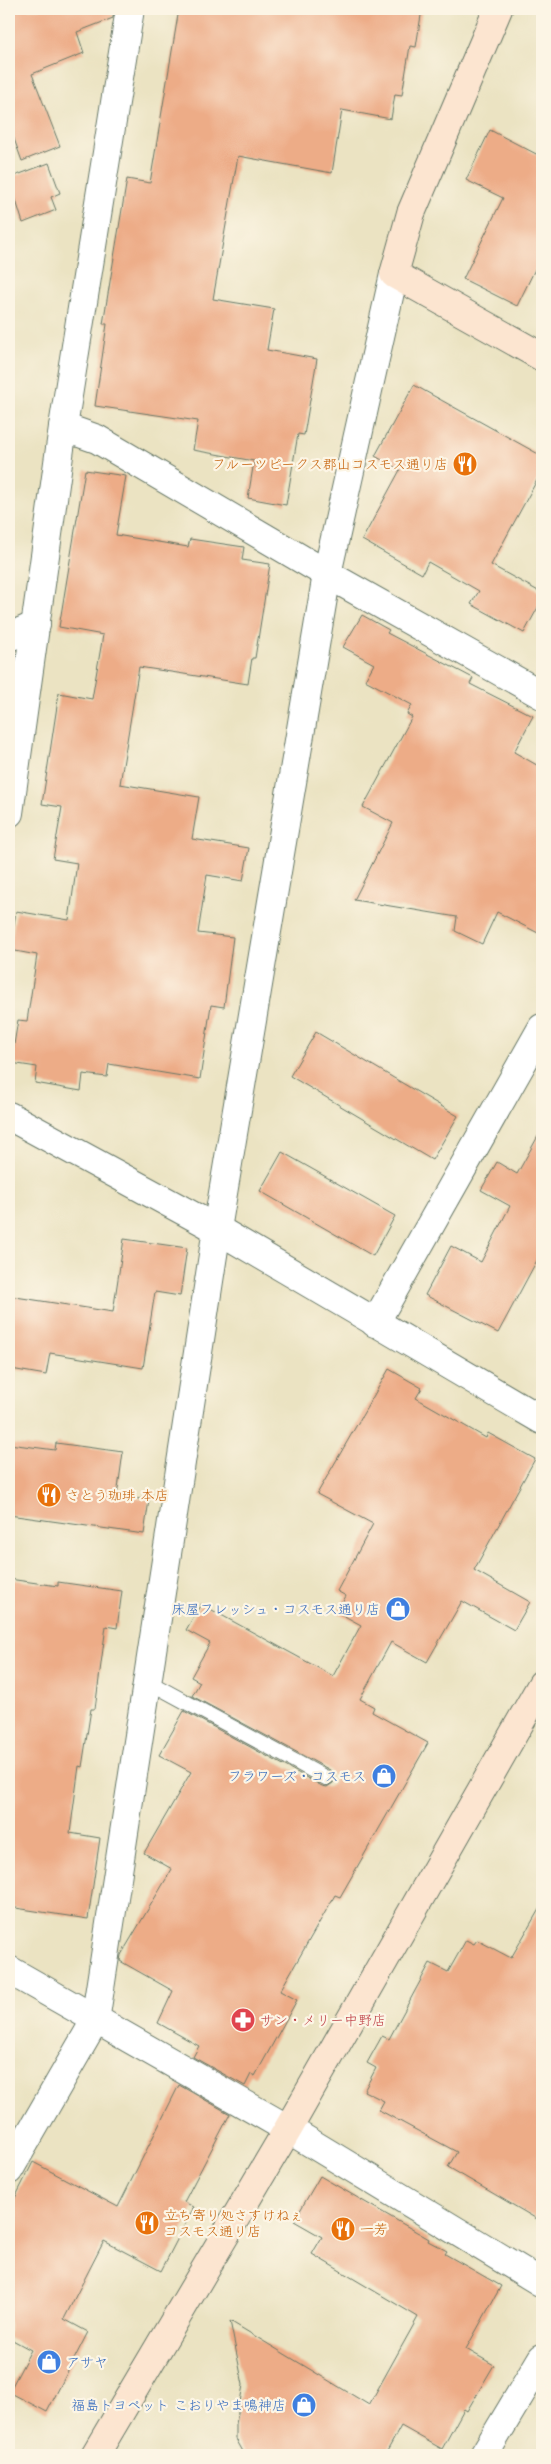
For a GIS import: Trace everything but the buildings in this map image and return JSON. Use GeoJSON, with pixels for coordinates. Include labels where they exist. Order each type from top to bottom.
{"type":"FeatureCollection","features":[{"type":"Feature","properties":{"kind":"street"},"geometry":{"type":"LineString","coordinates":[[9,813],[64,427],[130,9]]}},
{"type":"Feature","properties":{"kind":"street"},"geometry":{"type":"LineString","coordinates":[[9,2170],[95,2021],[216,1229],[327,574],[394,274],[411,213],[498,9]]}},
{"type":"Feature","properties":{"kind":"street"},"geometry":{"type":"LineString","coordinates":[[394,274],[542,357]]}},
{"type":"Feature","properties":{"kind":"street"},"geometry":{"type":"LineString","coordinates":[[64,427],[97,439],[327,574],[542,695]]}},
{"type":"Feature","properties":{"kind":"street"},"geometry":{"type":"LineString","coordinates":[[9,637],[36,625]]}},
{"type":"Feature","properties":{"kind":"street"},"geometry":{"type":"LineString","coordinates":[[375,1323],[542,1028]]}},
{"type":"Feature","properties":{"kind":"street"},"geometry":{"type":"LineString","coordinates":[[9,1116],[216,1229],[542,1420]]}},
{"type":"Feature","properties":{"kind":"street"},"geometry":{"type":"LineString","coordinates":[[96,2455],[288,2129],[542,1684]]}},
{"type":"Feature","properties":{"kind":"street"},"geometry":{"type":"LineString","coordinates":[[9,1970],[95,2021],[288,2129],[542,2283]]}},
{"type":"Feature","properties":{"kind":"street"},"geometry":{"type":"LineString","coordinates":[[484,2455],[542,2358]]}},
{"type":"Feature","properties":{"kind":"lane"},"geometry":{"type":"LineString","coordinates":[[147,1681],[326,1778]]}},
{"type":"Feature","properties":{"kind":"place","name":"フルーツピークス郡山コスモス通り店"},"geometry":{"type":"Point","coordinates":[465,464]}},
{"type":"Feature","properties":{"kind":"place","name":"さとう珈琲 本店"},"geometry":{"type":"Point","coordinates":[49,1495]}},
{"type":"Feature","properties":{"kind":"place","name":"床屋フレッシュ・コスモス通り店"},"geometry":{"type":"Point","coordinates":[398,1609]}},
{"type":"Feature","properties":{"kind":"place","name":"フラワーズ・コスモス"},"geometry":{"type":"Point","coordinates":[384,1776]}},
{"type":"Feature","properties":{"kind":"place","name":"サン・メリー中野店"},"geometry":{"type":"Point","coordinates":[243,2020]}},
{"type":"Feature","properties":{"kind":"place","name":"立ち寄り処さすけねぇ コスモス通り店"},"geometry":{"type":"Point","coordinates":[147,2223]}},
{"type":"Feature","properties":{"kind":"place","name":"一芳"},"geometry":{"type":"Point","coordinates":[343,2229]}},
{"type":"Feature","properties":{"kind":"place","name":"アサヤ"},"geometry":{"type":"Point","coordinates":[49,2362]}},
{"type":"Feature","properties":{"kind":"place","name":"福島トヨペット こおりやま鳴神店"},"geometry":{"type":"Point","coordinates":[304,2405]}}]}
